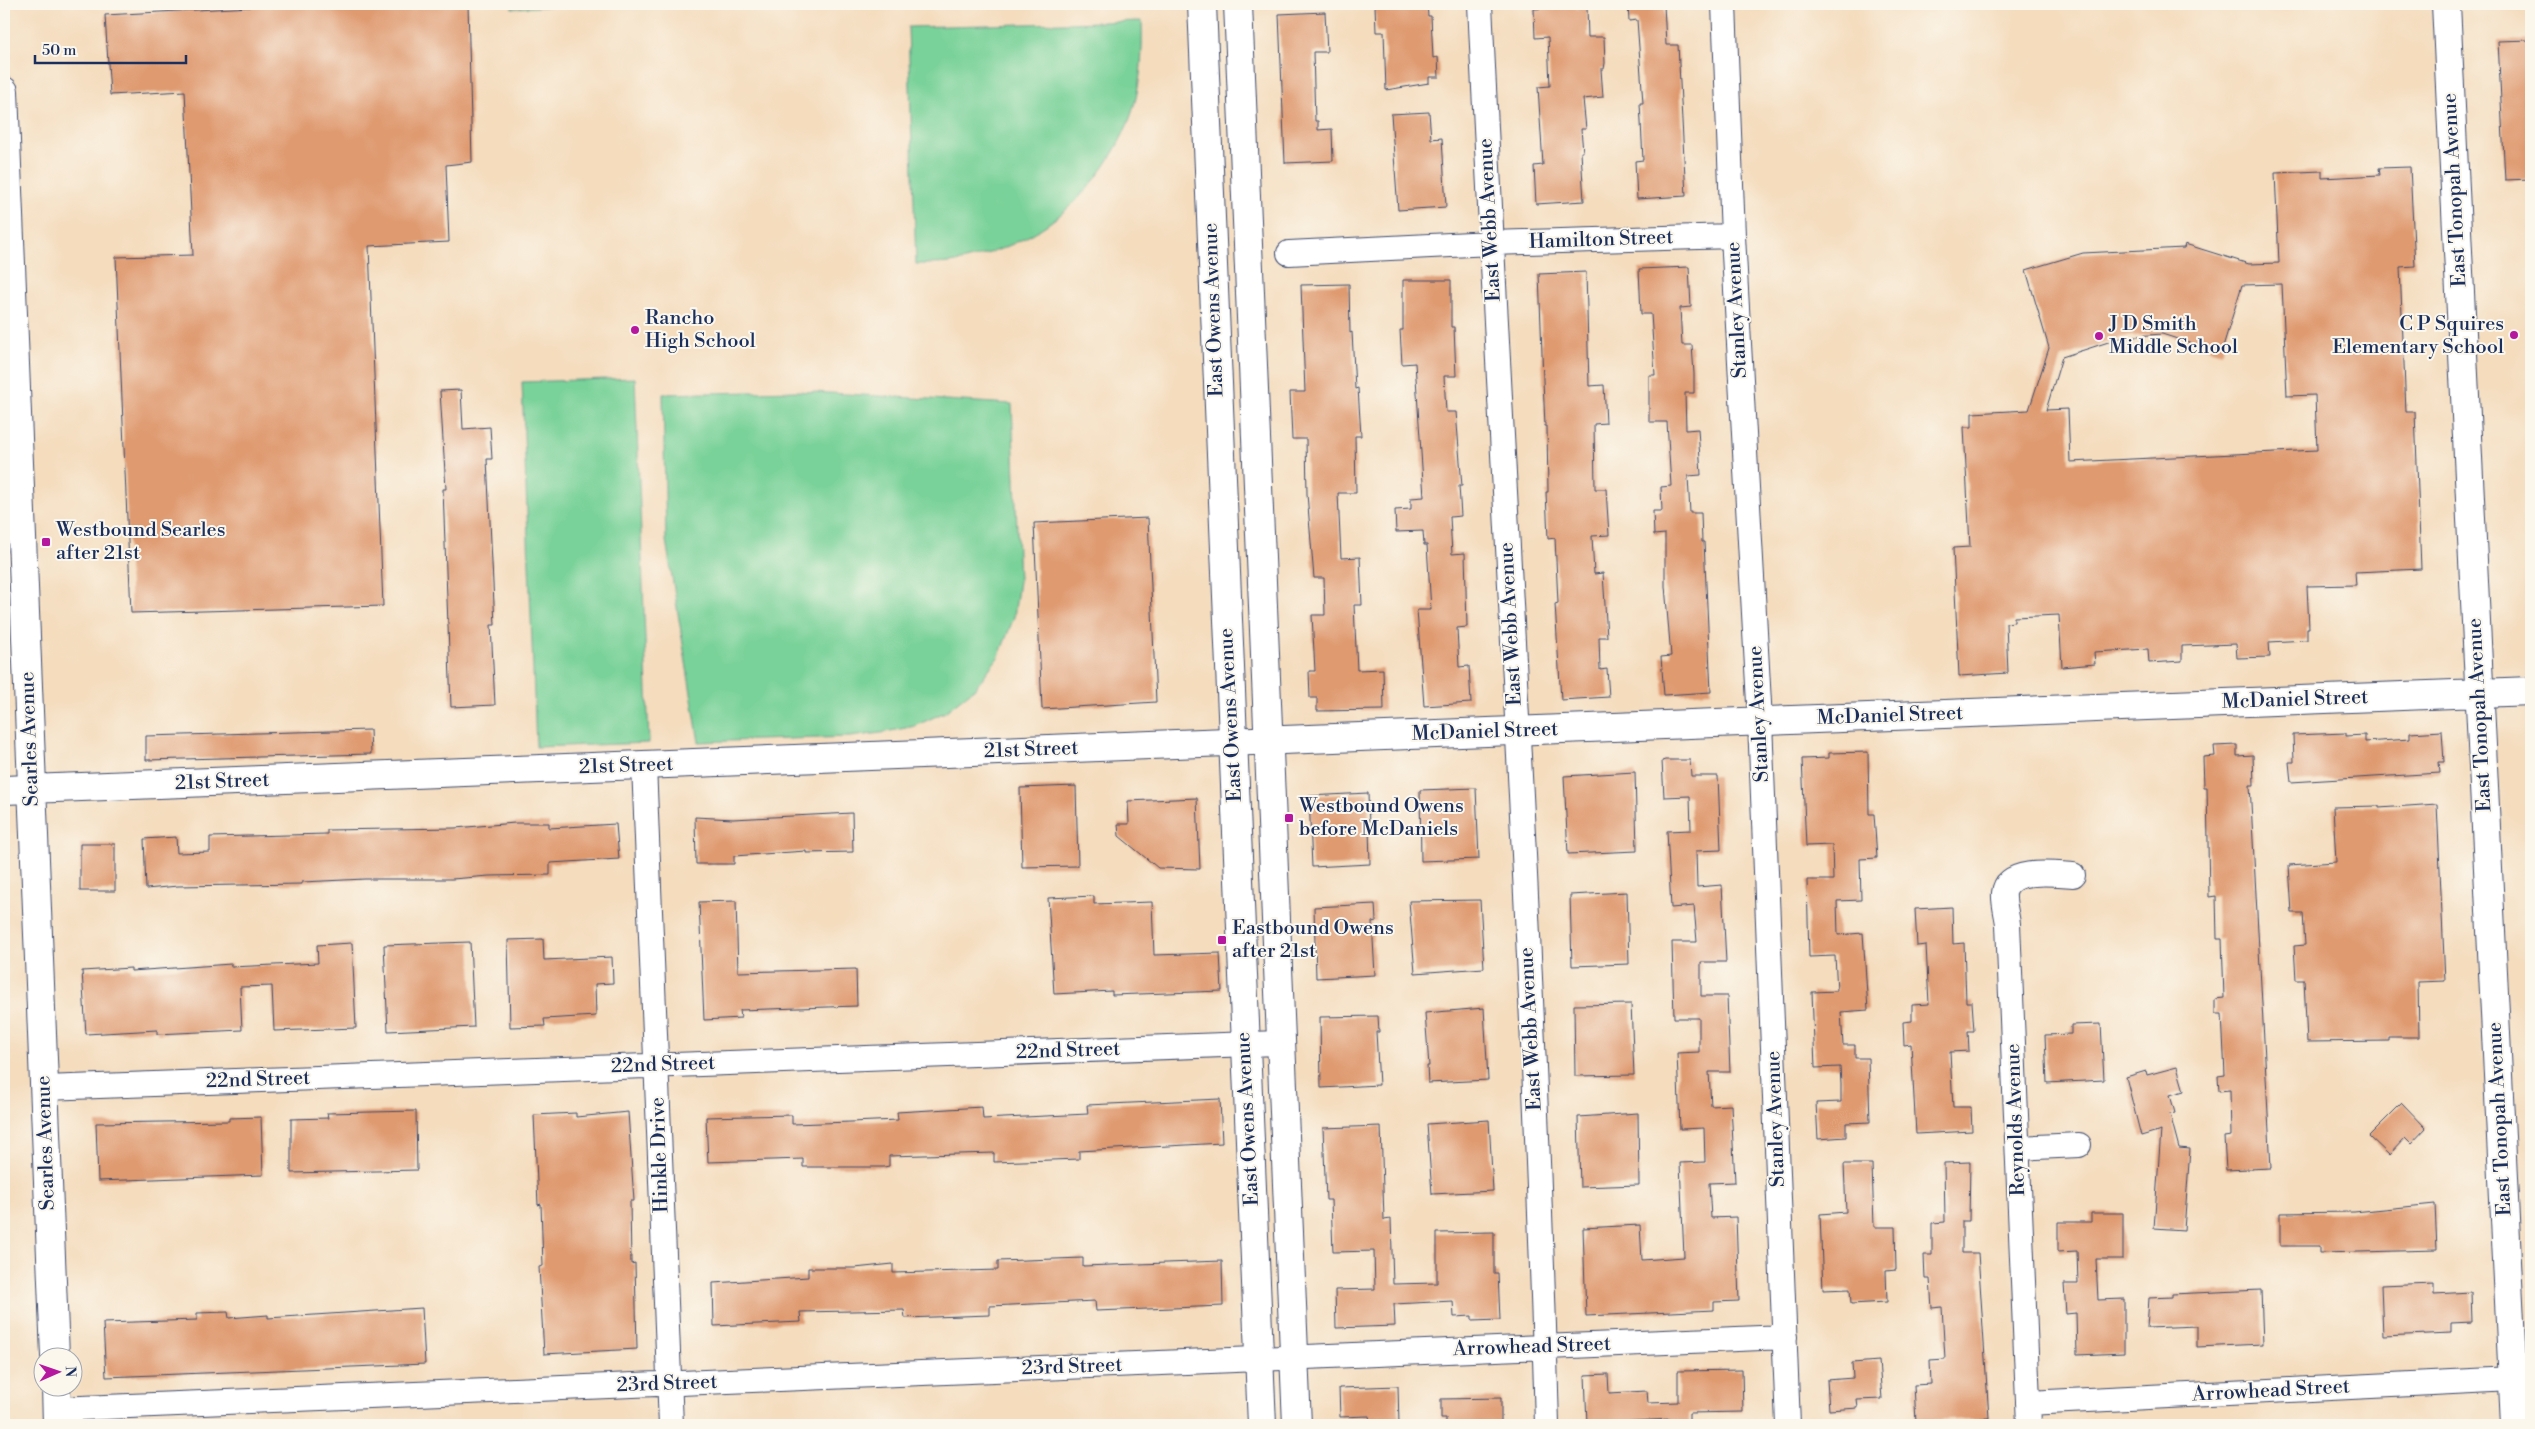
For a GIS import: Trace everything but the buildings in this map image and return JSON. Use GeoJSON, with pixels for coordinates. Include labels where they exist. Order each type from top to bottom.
{"type":"FeatureCollection","features":[{"type":"Feature","properties":{"kind":"street","name":"East Owens Avenue"},"geometry":{"type":"LineString","coordinates":[[1202,4],[1220,458],[1281,1043],[1277,1358],[1262,1425]]}},
{"type":"Feature","properties":{"kind":"street","name":"East Owens Avenue"},"geometry":{"type":"LineString","coordinates":[[1238,4],[1258,491],[1250,741],[1245,1044],[1277,1358],[1297,1425]]}},
{"type":"Feature","properties":{"kind":"street","name":"East Webb Avenue"},"geometry":{"type":"LineString","coordinates":[[1480,4],[1517,730],[1546,1425]]}},
{"type":"Feature","properties":{"kind":"street","name":"Stanley Avenue"},"geometry":{"type":"LineString","coordinates":[[1724,4],[1733,236],[1760,721],[1788,1425]]}},
{"type":"Feature","properties":{"kind":"street","name":"East Tonopah Avenue"},"geometry":{"type":"LineString","coordinates":[[2446,4],[2515,1425]]}},
{"type":"Feature","properties":{"kind":"street","name":"Searles Avenue"},"geometry":{"type":"LineString","coordinates":[[4,91],[55,1346]]}},
{"type":"Feature","properties":{"kind":"street","name":"Hamilton Street"},"geometry":{"type":"LineString","coordinates":[[1289,253],[1491,243],[1733,236]]}},
{"type":"Feature","properties":{"kind":"street"},"geometry":{"type":"LineString","coordinates":[[1220,458],[1258,491]]}},
{"type":"Feature","properties":{"kind":"street","name":"McDaniel Street"},"geometry":{"type":"LineString","coordinates":[[1250,741],[2531,691]]}},
{"type":"Feature","properties":{"kind":"street","name":"21st Street"},"geometry":{"type":"LineString","coordinates":[[4,790],[1250,741]]}},
{"type":"Feature","properties":{"kind":"street","name":"Hinkle Drive"},"geometry":{"type":"LineString","coordinates":[[644,765],[671,1425]]}},
{"type":"Feature","properties":{"kind":"street","name":"Reynolds Avenue"},"geometry":{"type":"LineString","coordinates":[[2029,1414],[2008,924],[2004,892],[2010,882],[2020,876],[2040,873],[2073,876]]}},
{"type":"Feature","properties":{"kind":"street","name":"22nd Street"},"geometry":{"type":"LineString","coordinates":[[44,1088],[1281,1043]]}},
{"type":"Feature","properties":{"kind":"street"},"geometry":{"type":"LineString","coordinates":[[2018,1148],[2079,1144]]}},
{"type":"Feature","properties":{"kind":"street","name":"Arrowhead Street"},"geometry":{"type":"LineString","coordinates":[[1277,1358],[1785,1337]]}},
{"type":"Feature","properties":{"kind":"street","name":"23rd Street"},"geometry":{"type":"LineString","coordinates":[[57,1407],[670,1384],[1277,1358]]}},
{"type":"Feature","properties":{"kind":"street","name":"Arrowhead Street"},"geometry":{"type":"LineString","coordinates":[[2029,1414],[2513,1379]]}},
{"type":"Feature","properties":{"kind":"green space"},"geometry":{"type":"Polygon","coordinates":[[[512,4],[585,4],[585,5],[512,8],[512,4]]]}},
{"type":"Feature","properties":{"kind":"green space"},"geometry":{"type":"Polygon","coordinates":[[[1142,21],[1140,72],[1133,109],[1117,146],[1087,189],[1048,224],[1026,238],[1002,249],[953,263],[916,264],[908,27],[1142,21]]]}},
{"type":"Feature","properties":{"kind":"green space"},"geometry":{"type":"Polygon","coordinates":[[[635,378],[649,743],[536,747],[522,382],[635,378]]]}},
{"type":"Feature","properties":{"kind":"green space"},"geometry":{"type":"Polygon","coordinates":[[[796,391],[1012,404],[1019,581],[1014,617],[999,656],[975,688],[945,712],[915,726],[850,737],[699,742],[666,540],[663,394],[796,391]]]}},
{"type":"Feature","properties":{"kind":"place","name":"Rancho High School"},"geometry":{"type":"Point","coordinates":[635,330]}},
{"type":"Feature","properties":{"kind":"place","name":"C P Squires Elementary School"},"geometry":{"type":"Point","coordinates":[2514,335]}},
{"type":"Feature","properties":{"kind":"place","name":"J D Smith Middle School"},"geometry":{"type":"Point","coordinates":[2099,336]}},
{"type":"Feature","properties":{"kind":"place","name":"Westbound Searles after 21st"},"geometry":{"type":"Point","coordinates":[46,542]}},
{"type":"Feature","properties":{"kind":"place","name":"Westbound Owens before McDaniels"},"geometry":{"type":"Point","coordinates":[1289,818]}},
{"type":"Feature","properties":{"kind":"place","name":"Eastbound Owens after 21st"},"geometry":{"type":"Point","coordinates":[1222,940]}}]}
